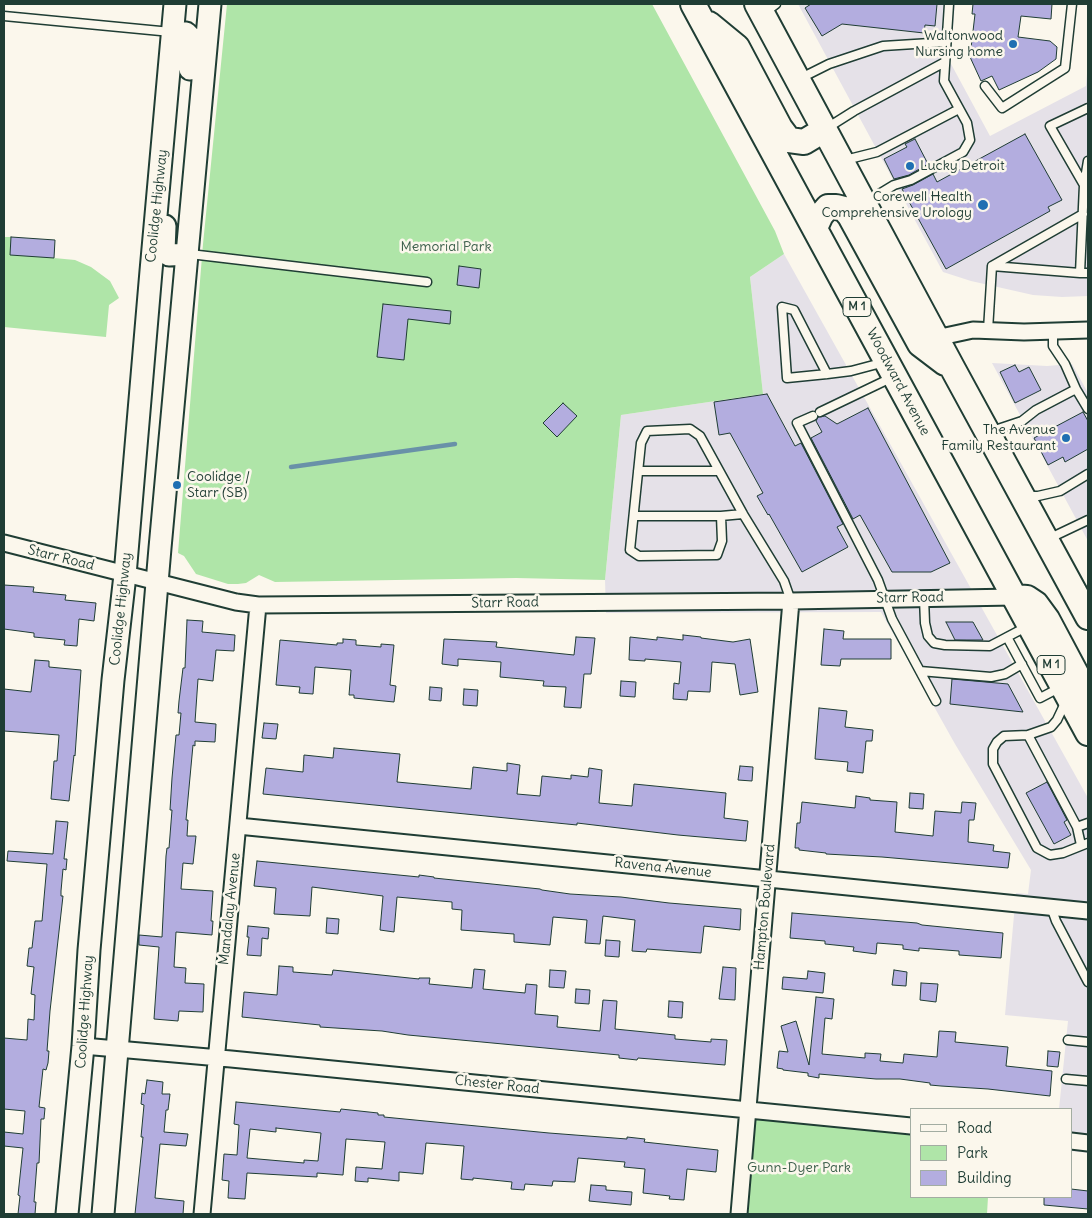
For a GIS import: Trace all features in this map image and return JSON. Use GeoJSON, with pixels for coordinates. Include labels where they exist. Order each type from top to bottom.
{"type":"FeatureCollection","features":[{"type":"Feature","properties":{"kind":"main road","name":"Coolidge Highway"},"geometry":{"type":"LineString","coordinates":[[67,1214],[83,1046],[89,950],[113,680],[125,575],[176,4]]}},
{"type":"Feature","properties":{"kind":"main road"},"geometry":{"type":"LineString","coordinates":[[102,1214],[210,4]]}},
{"type":"Feature","properties":{"kind":"main road"},"geometry":{"type":"LineString","coordinates":[[765,7],[798,80],[824,130],[952,369],[1046,540],[1086,607]]}},
{"type":"Feature","properties":{"kind":"main road"},"geometry":{"type":"LineString","coordinates":[[697,10],[737,47],[780,128],[789,140],[804,142],[824,130]]}},
{"type":"Feature","properties":{"kind":"main road","name":"Woodward Avenue"},"geometry":{"type":"LineString","coordinates":[[697,10],[1014,597],[1073,693],[1088,733]]}},
{"type":"Feature","properties":{"kind":"main road"},"geometry":{"type":"LineString","coordinates":[[173,32],[186,33],[192,39],[188,100],[198,140]]}},
{"type":"Feature","properties":{"kind":"main road"},"geometry":{"type":"LineString","coordinates":[[165,127],[170,164],[163,247],[164,251],[169,254],[188,254]]}},
{"type":"Feature","properties":{"kind":"main road"},"geometry":{"type":"LineString","coordinates":[[815,228],[820,215],[828,207],[844,209],[850,216],[920,344],[952,369]]}},
{"type":"Feature","properties":{"kind":"main road"},"geometry":{"type":"LineString","coordinates":[[1014,597],[1028,598],[1036,604],[1047,619],[1073,693]]}},
{"type":"Feature","properties":{"kind":"main road"},"geometry":{"type":"LineString","coordinates":[[113,680],[119,674],[126,671],[150,678]]}},
{"type":"Feature","properties":{"kind":"street"},"geometry":{"type":"LineString","coordinates":[[936,338],[972,330],[1053,332],[1088,330]]}},
{"type":"Feature","properties":{"kind":"street","name":"Starr Road"},"geometry":{"type":"LineString","coordinates":[[4,543],[125,575],[158,581],[236,602],[258,605],[791,601],[1014,597]]}},
{"type":"Feature","properties":{"kind":"street","name":"Hampton Boulevard"},"geometry":{"type":"LineString","coordinates":[[739,1214],[791,601]]}},
{"type":"Feature","properties":{"kind":"street","name":"Mandalay Avenue"},"geometry":{"type":"LineString","coordinates":[[202,1214],[258,605]]}},
{"type":"Feature","properties":{"kind":"street","name":"Ravena Avenue"},"geometry":{"type":"LineString","coordinates":[[238,826],[1088,911]]}},
{"type":"Feature","properties":{"kind":"street","name":"Chester Road"},"geometry":{"type":"LineString","coordinates":[[83,1046],[910,1126]]}},
{"type":"Feature","properties":{"kind":"street"},"geometry":{"type":"LineString","coordinates":[[1072,1141],[1088,1143]]}},
{"type":"Feature","properties":{"kind":"lane"},"geometry":{"type":"LineString","coordinates":[[864,203],[894,185],[910,180],[963,152],[970,140],[967,123],[944,81],[949,4]]}},
{"type":"Feature","properties":{"kind":"lane"},"geometry":{"type":"LineString","coordinates":[[985,86],[1002,108],[1065,68],[1072,4]]}},
{"type":"Feature","properties":{"kind":"lane"},"geometry":{"type":"LineString","coordinates":[[4,16],[173,32]]}},
{"type":"Feature","properties":{"kind":"lane"},"geometry":{"type":"LineString","coordinates":[[798,80],[828,64],[883,46],[946,42]]}},
{"type":"Feature","properties":{"kind":"lane"},"geometry":{"type":"LineString","coordinates":[[824,130],[854,111],[945,62]]}},
{"type":"Feature","properties":{"kind":"lane"},"geometry":{"type":"LineString","coordinates":[[1084,185],[1050,126],[1088,108]]}},
{"type":"Feature","properties":{"kind":"lane"},"geometry":{"type":"LineString","coordinates":[[841,161],[877,152],[959,109]]}},
{"type":"Feature","properties":{"kind":"lane"},"geometry":{"type":"LineString","coordinates":[[992,266],[1084,273],[1084,185],[1088,161]]}},
{"type":"Feature","properties":{"kind":"lane"},"geometry":{"type":"LineString","coordinates":[[992,266],[1083,214]]}},
{"type":"Feature","properties":{"kind":"lane"},"geometry":{"type":"LineString","coordinates":[[188,254],[427,282]]}},
{"type":"Feature","properties":{"kind":"lane"},"geometry":{"type":"LineString","coordinates":[[988,330],[992,266]]}},
{"type":"Feature","properties":{"kind":"lane"},"geometry":{"type":"LineString","coordinates":[[827,374],[794,310],[782,307],[787,378],[891,369]]}},
{"type":"Feature","properties":{"kind":"lane"},"geometry":{"type":"LineString","coordinates":[[1053,332],[1053,346],[1065,364],[1076,389],[1088,409]]}},
{"type":"Feature","properties":{"kind":"lane"},"geometry":{"type":"LineString","coordinates":[[891,369],[816,414],[797,423],[878,580],[892,619],[936,701]]}},
{"type":"Feature","properties":{"kind":"lane"},"geometry":{"type":"LineString","coordinates":[[988,432],[1022,421],[1036,410],[1076,389]]}},
{"type":"Feature","properties":{"kind":"lane"},"geometry":{"type":"LineString","coordinates":[[721,516],[722,541],[716,555],[638,556],[630,550],[641,443],[647,430],[690,429],[700,436],[743,514],[784,582],[791,601]]}},
{"type":"Feature","properties":{"kind":"lane"},"geometry":{"type":"LineString","coordinates":[[638,472],[719,471]]}},
{"type":"Feature","properties":{"kind":"lane"},"geometry":{"type":"LineString","coordinates":[[1022,496],[1038,496],[1060,491],[1088,474]]}},
{"type":"Feature","properties":{"kind":"lane"},"geometry":{"type":"LineString","coordinates":[[634,516],[721,516],[743,514]]}},
{"type":"Feature","properties":{"kind":"lane"},"geometry":{"type":"LineString","coordinates":[[1046,540],[1088,520]]}},
{"type":"Feature","properties":{"kind":"lane"},"geometry":{"type":"LineString","coordinates":[[924,598],[924,623],[928,636],[934,643],[990,646],[1030,625]]}},
{"type":"Feature","properties":{"kind":"lane"},"geometry":{"type":"LineString","coordinates":[[1007,637],[1040,698],[1073,693]]}},
{"type":"Feature","properties":{"kind":"lane"},"geometry":{"type":"LineString","coordinates":[[920,671],[991,677],[1005,674],[1022,664]]}},
{"type":"Feature","properties":{"kind":"lane"},"geometry":{"type":"LineString","coordinates":[[1028,735],[1085,844],[1063,853],[1050,855],[1037,848],[993,764],[993,749],[1004,736],[1028,735],[1051,727],[1073,693]]}},
{"type":"Feature","properties":{"kind":"lane"},"geometry":{"type":"LineString","coordinates":[[1077,827],[1088,823]]}},
{"type":"Feature","properties":{"kind":"lane"},"geometry":{"type":"LineString","coordinates":[[1051,907],[1056,921],[1088,982]]}},
{"type":"Feature","properties":{"kind":"lane"},"geometry":{"type":"LineString","coordinates":[[1079,965],[1088,966]]}},
{"type":"Feature","properties":{"kind":"lane"},"geometry":{"type":"LineString","coordinates":[[1068,1040],[1088,1042]]}},
{"type":"Feature","properties":{"kind":"lane"},"geometry":{"type":"LineString","coordinates":[[1066,1079],[1088,1081]]}},
{"type":"Feature","properties":{"kind":"shaded area"},"geometry":{"type":"Polygon","coordinates":[[[798,4],[955,4],[950,62],[990,136],[1086,86],[1088,61],[1088,296],[1033,295],[971,281],[943,272],[798,4]]]}},
{"type":"Feature","properties":{"kind":"shaded area"},"geometry":{"type":"Polygon","coordinates":[[[784,254],[1088,798],[1088,1153],[1072,1151],[1072,1108],[1059,1108],[1068,1021],[1005,1015],[1016,893],[1028,894],[1031,870],[955,744],[881,612],[606,613],[605,580],[621,415],[763,394],[750,277],[784,254]]]}},
{"type":"Feature","properties":{"kind":"shaded area"},"geometry":{"type":"Polygon","coordinates":[[[992,363],[1047,366],[1072,364],[1088,393],[1088,541],[992,363]]]}},
{"type":"Feature","properties":{"kind":"green space","name":"Memorial Park"},"geometry":{"type":"Polygon","coordinates":[[[227,4],[652,4],[775,231],[784,254],[750,277],[763,394],[621,415],[605,580],[516,578],[275,582],[259,575],[246,583],[228,584],[196,574],[184,556],[178,553],[203,244],[227,4]]]}},
{"type":"Feature","properties":{"kind":"green space"},"geometry":{"type":"Polygon","coordinates":[[[4,237],[11,237],[54,258],[75,260],[91,267],[110,281],[119,298],[109,305],[106,337],[4,327],[4,237]]]}},
{"type":"Feature","properties":{"kind":"green space","name":"Gunn-Dyer Park"},"geometry":{"type":"Polygon","coordinates":[[[756,1117],[910,1134],[910,1198],[988,1198],[987,1214],[748,1214],[756,1117]]]}},
{"type":"Feature","properties":{"kind":"building"},"geometry":{"type":"Polygon","coordinates":[[[811,4],[937,4],[935,26],[925,25],[924,33],[842,24],[822,36],[805,8],[811,4]]]}},
{"type":"Feature","properties":{"kind":"building","name":"Waltonwood Nursing home"},"geometry":{"type":"Polygon","coordinates":[[[973,4],[1052,4],[1051,19],[1021,16],[1018,37],[1050,41],[1057,47],[1056,59],[1038,72],[999,90],[992,76],[981,81],[970,57],[975,14],[972,14],[973,4]]]}},
{"type":"Feature","properties":{"kind":"building"},"geometry":{"type":"Polygon","coordinates":[[[1025,134],[1062,200],[1048,207],[1050,211],[946,269],[902,189],[933,174],[937,182],[1025,134]]]}},
{"type":"Feature","properties":{"kind":"building"},"geometry":{"type":"Polygon","coordinates":[[[915,139],[928,164],[909,175],[894,179],[884,159],[907,147],[905,144],[915,139]]]}},
{"type":"Feature","properties":{"kind":"building"},"geometry":{"type":"Polygon","coordinates":[[[11,237],[55,240],[54,258],[10,255],[11,237]]]}},
{"type":"Feature","properties":{"kind":"building"},"geometry":{"type":"Polygon","coordinates":[[[459,266],[481,269],[479,288],[457,285],[459,266]]]}},
{"type":"Feature","properties":{"kind":"building"},"geometry":{"type":"Polygon","coordinates":[[[383,304],[451,311],[450,324],[408,319],[404,360],[377,357],[383,304]]]}},
{"type":"Feature","properties":{"kind":"building"},"geometry":{"type":"Polygon","coordinates":[[[1015,365],[1019,372],[1029,367],[1041,390],[1015,403],[1000,372],[1015,365]]]}},
{"type":"Feature","properties":{"kind":"building"},"geometry":{"type":"Polygon","coordinates":[[[767,394],[795,446],[801,443],[843,524],[837,527],[848,547],[802,572],[757,496],[763,493],[730,433],[719,435],[714,402],[767,394]]]}},
{"type":"Feature","properties":{"kind":"building"},"geometry":{"type":"Polygon","coordinates":[[[563,403],[577,416],[557,437],[543,423],[563,403]]]}},
{"type":"Feature","properties":{"kind":"building"},"geometry":{"type":"Polygon","coordinates":[[[868,408],[950,563],[931,572],[892,572],[860,515],[853,519],[811,438],[822,432],[816,421],[818,417],[825,416],[837,424],[868,408]]]}},
{"type":"Feature","properties":{"kind":"building"},"geometry":{"type":"Polygon","coordinates":[[[1083,412],[1088,421],[1088,449],[1065,462],[1063,457],[1048,465],[1034,438],[1083,412]]]}},
{"type":"Feature","properties":{"kind":"building"},"geometry":{"type":"Polygon","coordinates":[[[4,585],[34,587],[33,592],[66,595],[65,600],[96,603],[94,621],[79,619],[77,646],[64,645],[65,640],[34,637],[34,633],[4,629],[4,585]]]}},
{"type":"Feature","properties":{"kind":"building"},"geometry":{"type":"Polygon","coordinates":[[[187,620],[203,621],[202,632],[235,635],[234,651],[216,650],[213,681],[198,679],[195,722],[216,724],[215,742],[195,741],[195,746],[193,745],[186,820],[188,820],[187,836],[196,836],[193,864],[183,863],[181,889],[213,891],[211,921],[213,921],[212,935],[176,932],[174,967],[186,968],[185,983],[204,984],[203,1012],[179,1011],[178,1021],[154,1019],[159,947],[139,945],[139,935],[162,937],[166,856],[167,848],[169,848],[172,810],[170,810],[172,778],[176,735],[179,735],[181,713],[178,713],[183,668],[185,668],[187,620]]]}},
{"type":"Feature","properties":{"kind":"building"},"geometry":{"type":"Polygon","coordinates":[[[946,622],[973,622],[983,640],[955,640],[946,622]]]}},
{"type":"Feature","properties":{"kind":"building"},"geometry":{"type":"Polygon","coordinates":[[[824,629],[844,631],[843,639],[891,639],[891,659],[841,659],[840,666],[821,665],[824,629]]]}},
{"type":"Feature","properties":{"kind":"building"},"geometry":{"type":"Polygon","coordinates":[[[683,635],[733,642],[750,639],[758,692],[740,695],[735,664],[712,662],[710,692],[688,691],[687,700],[673,699],[674,683],[679,684],[681,662],[645,659],[645,661],[629,660],[630,637],[657,640],[657,637],[683,640],[683,635]]]}},
{"type":"Feature","properties":{"kind":"building"},"geometry":{"type":"Polygon","coordinates":[[[576,637],[595,638],[591,674],[584,674],[581,708],[564,707],[566,687],[543,686],[544,681],[500,677],[501,662],[458,659],[458,666],[442,664],[444,639],[497,642],[496,647],[574,655],[576,637]]]}},
{"type":"Feature","properties":{"kind":"building"},"geometry":{"type":"Polygon","coordinates":[[[343,639],[356,640],[356,645],[381,647],[381,644],[394,645],[390,685],[396,686],[394,702],[354,698],[354,695],[349,695],[351,670],[315,667],[313,694],[299,693],[300,687],[276,685],[280,640],[337,645],[337,643],[343,643],[343,639]]]}},
{"type":"Feature","properties":{"kind":"building"},"geometry":{"type":"Polygon","coordinates":[[[35,660],[49,661],[49,667],[81,670],[75,756],[69,801],[51,799],[54,761],[57,761],[59,735],[4,731],[4,689],[31,692],[35,660]]]}},
{"type":"Feature","properties":{"kind":"building"},"geometry":{"type":"Polygon","coordinates":[[[952,679],[1008,684],[1023,712],[950,704],[952,679]]]}},
{"type":"Feature","properties":{"kind":"building"},"geometry":{"type":"Polygon","coordinates":[[[621,681],[636,682],[635,697],[620,696],[621,681]]]}},
{"type":"Feature","properties":{"kind":"building"},"geometry":{"type":"Polygon","coordinates":[[[430,687],[442,688],[441,701],[429,700],[430,687]]]}},
{"type":"Feature","properties":{"kind":"building"},"geometry":{"type":"Polygon","coordinates":[[[464,689],[478,690],[477,706],[463,705],[464,689]]]}},
{"type":"Feature","properties":{"kind":"building"},"geometry":{"type":"Polygon","coordinates":[[[819,708],[847,711],[845,727],[873,730],[872,741],[866,741],[863,773],[847,771],[848,762],[815,759],[819,708]]]}},
{"type":"Feature","properties":{"kind":"building"},"geometry":{"type":"Polygon","coordinates":[[[264,723],[278,724],[276,739],[262,738],[264,723]]]}},
{"type":"Feature","properties":{"kind":"building"},"geometry":{"type":"Polygon","coordinates":[[[334,748],[400,754],[397,782],[471,789],[473,767],[507,771],[507,763],[520,765],[517,794],[540,796],[542,776],[571,779],[571,775],[588,777],[589,768],[602,770],[599,803],[632,806],[634,784],[726,793],[724,818],[748,821],[746,841],[577,823],[577,825],[263,794],[266,768],[303,772],[304,755],[333,758],[334,748]]]}},
{"type":"Feature","properties":{"kind":"building"},"geometry":{"type":"Polygon","coordinates":[[[740,766],[753,767],[752,781],[738,780],[740,766]]]}},
{"type":"Feature","properties":{"kind":"building"},"geometry":{"type":"Polygon","coordinates":[[[1047,782],[1067,820],[1064,822],[1071,835],[1054,844],[1026,793],[1047,782]]]}},
{"type":"Feature","properties":{"kind":"building"},"geometry":{"type":"Polygon","coordinates":[[[910,793],[924,794],[923,809],[909,808],[910,793]]]}},
{"type":"Feature","properties":{"kind":"building"},"geometry":{"type":"Polygon","coordinates":[[[856,796],[870,798],[870,800],[897,802],[895,832],[933,836],[935,811],[961,813],[962,802],[976,803],[974,820],[969,820],[968,842],[994,845],[993,851],[1010,853],[1008,868],[826,854],[795,848],[797,823],[800,823],[802,802],[855,808],[856,796]]]}},
{"type":"Feature","properties":{"kind":"building"},"geometry":{"type":"Polygon","coordinates":[[[56,821],[68,822],[64,859],[67,859],[66,870],[63,869],[61,896],[63,896],[50,1011],[48,1063],[46,1070],[43,1069],[39,1107],[45,1108],[44,1119],[41,1119],[39,1163],[37,1163],[34,1202],[36,1202],[35,1214],[18,1214],[23,1148],[4,1146],[4,1132],[23,1134],[25,1111],[4,1109],[4,1038],[27,1040],[28,1019],[34,1020],[35,995],[31,994],[34,967],[27,966],[29,948],[32,948],[35,921],[42,921],[47,864],[7,861],[8,851],[53,854],[56,821]]]}},
{"type":"Feature","properties":{"kind":"building"},"geometry":{"type":"Polygon","coordinates":[[[257,861],[419,877],[419,875],[570,894],[741,909],[740,930],[704,926],[701,953],[647,949],[646,952],[632,951],[635,920],[603,916],[600,944],[585,943],[587,920],[553,917],[550,945],[514,942],[514,934],[461,930],[462,910],[452,909],[452,902],[397,897],[394,932],[380,930],[383,896],[312,887],[310,916],[274,914],[276,888],[254,886],[257,861]]]}},
{"type":"Feature","properties":{"kind":"building"},"geometry":{"type":"Polygon","coordinates":[[[792,913],[917,923],[1003,933],[1001,958],[959,955],[959,951],[919,948],[919,951],[903,949],[903,945],[877,943],[876,954],[853,951],[854,947],[825,944],[825,941],[790,938],[792,913]]]}},
{"type":"Feature","properties":{"kind":"building"},"geometry":{"type":"Polygon","coordinates":[[[327,918],[339,919],[338,934],[326,933],[327,918]]]}},
{"type":"Feature","properties":{"kind":"building"},"geometry":{"type":"Polygon","coordinates":[[[248,926],[269,928],[268,939],[262,938],[261,956],[247,955],[248,926]]]}},
{"type":"Feature","properties":{"kind":"building"},"geometry":{"type":"Polygon","coordinates":[[[606,940],[620,941],[619,957],[605,956],[606,940]]]}},
{"type":"Feature","properties":{"kind":"building"},"geometry":{"type":"Polygon","coordinates":[[[279,966],[293,967],[293,972],[332,975],[333,970],[419,979],[430,978],[429,984],[472,988],[474,969],[485,970],[483,989],[525,993],[526,984],[537,985],[535,1014],[558,1016],[557,1027],[600,1031],[603,1000],[617,1001],[615,1029],[675,1035],[675,1039],[711,1042],[711,1039],[727,1040],[725,1065],[638,1058],[637,1060],[619,1058],[619,1055],[382,1031],[320,1027],[320,1025],[242,1017],[244,992],[277,995],[279,966]]]}},
{"type":"Feature","properties":{"kind":"building"},"geometry":{"type":"Polygon","coordinates":[[[723,967],[736,968],[735,1000],[719,999],[723,967]]]}},
{"type":"Feature","properties":{"kind":"building"},"geometry":{"type":"Polygon","coordinates":[[[550,970],[566,971],[564,988],[549,987],[550,970]]]}},
{"type":"Feature","properties":{"kind":"building"},"geometry":{"type":"Polygon","coordinates":[[[894,970],[907,972],[906,986],[892,985],[894,970]]]}},
{"type":"Feature","properties":{"kind":"building"},"geometry":{"type":"Polygon","coordinates":[[[808,971],[825,973],[823,993],[782,989],[783,977],[807,979],[808,971]]]}},
{"type":"Feature","properties":{"kind":"building"},"geometry":{"type":"Polygon","coordinates":[[[921,983],[938,984],[936,1002],[920,1000],[921,983]]]}},
{"type":"Feature","properties":{"kind":"building"},"geometry":{"type":"Polygon","coordinates":[[[576,989],[590,990],[589,1004],[575,1003],[576,989]]]}},
{"type":"Feature","properties":{"kind":"building"},"geometry":{"type":"Polygon","coordinates":[[[816,997],[834,999],[832,1019],[825,1018],[822,1054],[865,1058],[865,1053],[881,1054],[880,1061],[903,1063],[904,1054],[937,1057],[939,1031],[956,1032],[955,1042],[1008,1047],[1006,1066],[1052,1071],[1050,1096],[930,1085],[930,1083],[900,1079],[819,1074],[819,1078],[808,1076],[808,1073],[777,1068],[779,1051],[788,1052],[781,1026],[796,1021],[809,1065],[816,997]]]}},
{"type":"Feature","properties":{"kind":"building"},"geometry":{"type":"Polygon","coordinates":[[[669,1001],[683,1002],[682,1018],[668,1017],[669,1001]]]}},
{"type":"Feature","properties":{"kind":"building"},"geometry":{"type":"Polygon","coordinates":[[[1048,1051],[1060,1052],[1058,1067],[1047,1066],[1048,1051]]]}},
{"type":"Feature","properties":{"kind":"building"},"geometry":{"type":"Polygon","coordinates":[[[147,1080],[163,1082],[162,1094],[170,1094],[164,1132],[188,1134],[186,1146],[160,1144],[155,1198],[184,1201],[183,1214],[135,1214],[143,1137],[141,1137],[144,1105],[141,1104],[142,1093],[145,1094],[147,1080]]]}},
{"type":"Feature","properties":{"kind":"building"},"geometry":{"type":"Polygon","coordinates":[[[236,1102],[340,1112],[341,1109],[378,1113],[378,1115],[384,1115],[384,1117],[549,1133],[627,1139],[627,1137],[645,1139],[644,1142],[718,1150],[716,1172],[687,1169],[684,1200],[669,1199],[670,1196],[643,1193],[645,1169],[624,1167],[625,1162],[578,1158],[575,1182],[553,1181],[552,1186],[525,1184],[524,1190],[511,1189],[512,1182],[473,1178],[473,1180],[461,1179],[464,1146],[426,1143],[423,1174],[399,1172],[399,1181],[368,1178],[368,1182],[355,1181],[356,1167],[382,1169],[385,1142],[346,1139],[343,1175],[317,1173],[317,1177],[247,1173],[245,1199],[228,1198],[229,1181],[222,1180],[224,1154],[237,1155],[239,1125],[234,1124],[236,1102]],[[276,1128],[276,1132],[250,1129],[247,1158],[304,1163],[304,1160],[318,1161],[321,1133],[276,1128]]]}},
{"type":"Feature","properties":{"kind":"building"},"geometry":{"type":"Polygon","coordinates":[[[591,1185],[606,1186],[606,1190],[632,1192],[631,1205],[589,1201],[591,1185]]]}},
{"type":"Feature","properties":{"kind":"building"},"geometry":{"type":"Polygon","coordinates":[[[1072,1189],[1088,1191],[1088,1209],[1044,1205],[1044,1198],[1072,1198],[1072,1189]]]}},
{"type":"Feature","properties":{"kind":"waterway"},"geometry":{"type":"LineString","coordinates":[[291,467],[455,444]]}},
{"type":"Feature","properties":{"kind":"place","name":"Waltonwood Nursing home"},"geometry":{"type":"Point","coordinates":[1013,44]}},
{"type":"Feature","properties":{"kind":"place","name":"Lucky Detroit"},"geometry":{"type":"Point","coordinates":[910,166]}},
{"type":"Feature","properties":{"kind":"place","name":"Corewell Health Comprehensive Urology"},"geometry":{"type":"Point","coordinates":[983,205]}},
{"type":"Feature","properties":{"kind":"place","name":"The Avenue Family Restaurant"},"geometry":{"type":"Point","coordinates":[1066,438]}},
{"type":"Feature","properties":{"kind":"place","name":"Coolidge / Starr (SB)"},"geometry":{"type":"Point","coordinates":[177,485]}}]}
